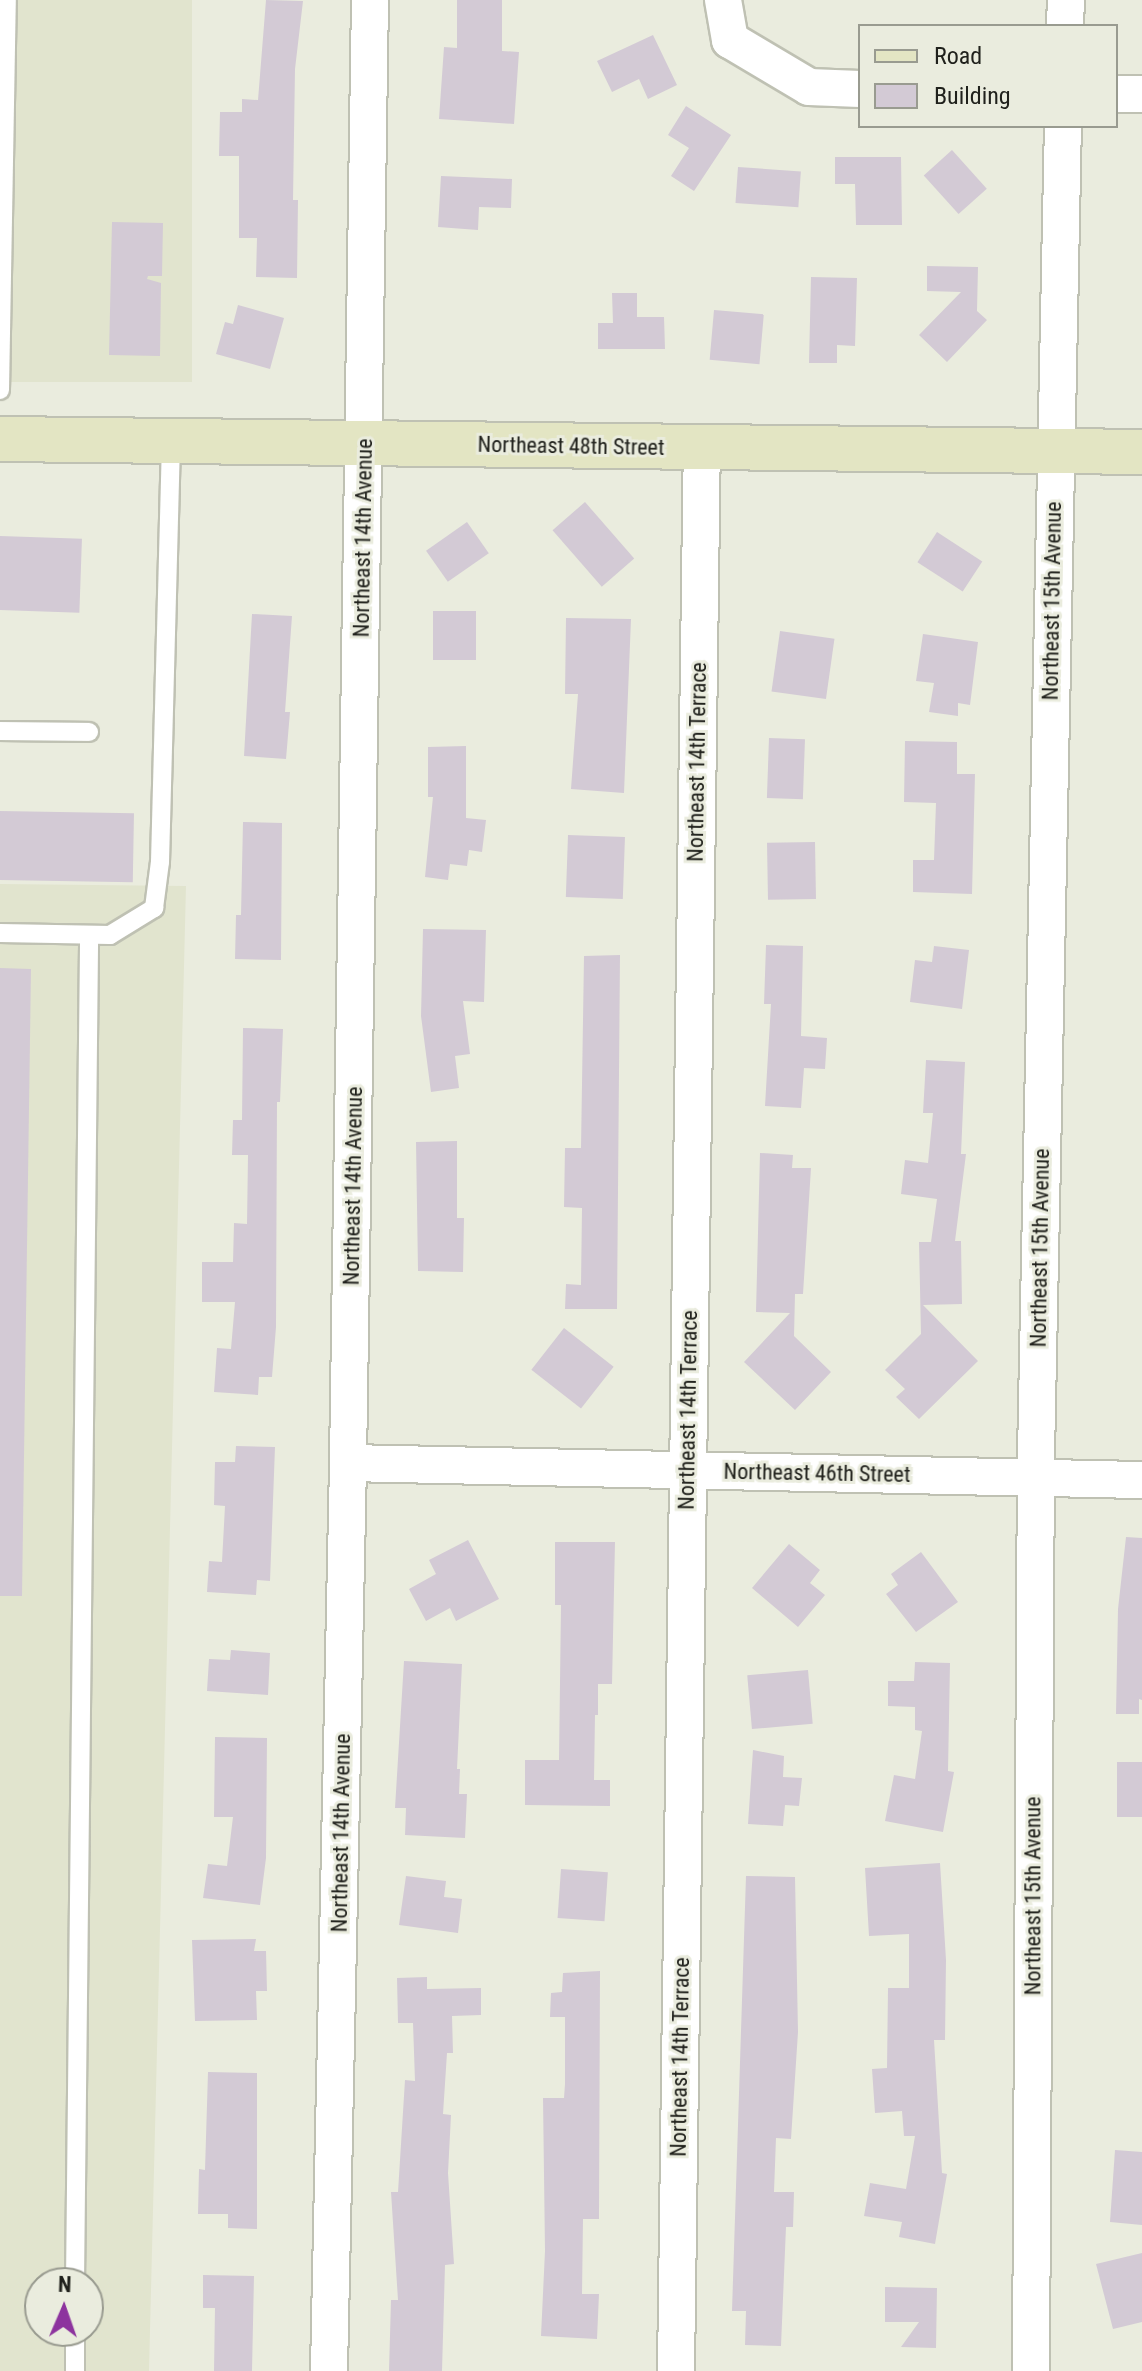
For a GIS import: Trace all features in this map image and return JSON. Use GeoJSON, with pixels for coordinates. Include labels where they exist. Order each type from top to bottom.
{"type":"FeatureCollection","features":[{"type":"Feature","properties":{"kind":"street","name":"Northeast 14th Avenue"},"geometry":{"type":"LineString","coordinates":[[329,2371],[348,1463],[370,0]]}},
{"type":"Feature","properties":{"kind":"street"},"geometry":{"type":"LineString","coordinates":[[723,0],[730,40],[809,87],[858,89]]}},
{"type":"Feature","properties":{"kind":"street"},"geometry":{"type":"LineString","coordinates":[[1065,24],[1066,0]]}},
{"type":"Feature","properties":{"kind":"street"},"geometry":{"type":"LineString","coordinates":[[1118,94],[1142,94]]}},
{"type":"Feature","properties":{"kind":"street","name":"Northeast 15th Avenue"},"geometry":{"type":"LineString","coordinates":[[1031,2371],[1036,1476],[1063,128]]}},
{"type":"Feature","properties":{"kind":"street","name":"Northeast 48th Street"},"geometry":{"type":"LineString","coordinates":[[0,439],[1142,452]]}},
{"type":"Feature","properties":{"kind":"street","name":"Northeast 14th Terrace"},"geometry":{"type":"LineString","coordinates":[[676,2371],[702,448]]}},
{"type":"Feature","properties":{"kind":"street","name":"Northeast 46th Street"},"geometry":{"type":"LineString","coordinates":[[348,1463],[1142,1480]]}},
{"type":"Feature","properties":{"kind":"lane"},"geometry":{"type":"LineString","coordinates":[[0,390],[7,0]]}},
{"type":"Feature","properties":{"kind":"lane"},"geometry":{"type":"LineString","coordinates":[[0,933],[110,935],[154,908],[160,862],[171,441]]}},
{"type":"Feature","properties":{"kind":"lane"},"geometry":{"type":"LineString","coordinates":[[0,731],[89,732]]}},
{"type":"Feature","properties":{"kind":"lane"},"geometry":{"type":"LineString","coordinates":[[75,2267],[89,935]]}},
{"type":"Feature","properties":{"kind":"lane"},"geometry":{"type":"LineString","coordinates":[[75,2347],[75,2371]]}},
{"type":"Feature","properties":{"kind":"shaded area"},"geometry":{"type":"Polygon","coordinates":[[[0,0],[192,0],[192,382],[0,382],[0,0]]]}},
{"type":"Feature","properties":{"kind":"shaded area"},"geometry":{"type":"Polygon","coordinates":[[[0,884],[186,886],[149,2371],[0,2371],[0,884]]]}},
{"type":"Feature","properties":{"kind":"building"},"geometry":{"type":"Polygon","coordinates":[[[266,0],[303,1],[295,69],[293,200],[298,200],[297,278],[256,277],[257,238],[239,238],[239,156],[219,156],[220,112],[242,112],[242,99],[258,100],[266,0]]]}},
{"type":"Feature","properties":{"kind":"building"},"geometry":{"type":"Polygon","coordinates":[[[457,0],[502,0],[502,51],[519,52],[514,124],[439,119],[444,47],[457,48],[457,0]]]}},
{"type":"Feature","properties":{"kind":"building"},"geometry":{"type":"Polygon","coordinates":[[[653,35],[677,85],[648,99],[639,79],[612,92],[597,61],[653,35]]]}},
{"type":"Feature","properties":{"kind":"building"},"geometry":{"type":"Polygon","coordinates":[[[686,106],[731,135],[694,191],[671,176],[689,148],[668,135],[686,106]]]}},
{"type":"Feature","properties":{"kind":"building"},"geometry":{"type":"Polygon","coordinates":[[[952,150],[987,189],[959,214],[924,175],[952,150]]]}},
{"type":"Feature","properties":{"kind":"building"},"geometry":{"type":"Polygon","coordinates":[[[835,157],[901,157],[902,225],[856,225],[855,184],[835,184],[835,157]]]}},
{"type":"Feature","properties":{"kind":"building"},"geometry":{"type":"Polygon","coordinates":[[[738,167],[801,171],[798,207],[735,203],[738,167]]]}},
{"type":"Feature","properties":{"kind":"building"},"geometry":{"type":"Polygon","coordinates":[[[441,176],[512,179],[511,208],[479,207],[478,230],[438,227],[441,176]]]}},
{"type":"Feature","properties":{"kind":"building"},"geometry":{"type":"Polygon","coordinates":[[[112,222],[163,223],[162,276],[148,276],[147,279],[161,283],[160,356],[109,355],[112,222]]]}},
{"type":"Feature","properties":{"kind":"building"},"geometry":{"type":"Polygon","coordinates":[[[927,266],[978,267],[977,311],[987,320],[947,362],[919,335],[961,292],[927,291],[927,266]]]}},
{"type":"Feature","properties":{"kind":"building"},"geometry":{"type":"Polygon","coordinates":[[[811,277],[857,278],[855,346],[837,345],[837,363],[809,363],[811,277]]]}},
{"type":"Feature","properties":{"kind":"building"},"geometry":{"type":"Polygon","coordinates":[[[612,293],[637,293],[637,317],[664,317],[665,349],[598,349],[598,323],[613,323],[612,293]]]}},
{"type":"Feature","properties":{"kind":"building"},"geometry":{"type":"Polygon","coordinates":[[[238,305],[284,318],[270,369],[216,354],[225,322],[233,324],[238,305]]]}},
{"type":"Feature","properties":{"kind":"building"},"geometry":{"type":"Polygon","coordinates":[[[714,310],[764,314],[759,364],[710,360],[714,310]]]}},
{"type":"Feature","properties":{"kind":"building"},"geometry":{"type":"Polygon","coordinates":[[[585,502],[634,559],[602,587],[553,530],[585,502]]]}},
{"type":"Feature","properties":{"kind":"building"},"geometry":{"type":"Polygon","coordinates":[[[467,522],[489,553],[448,582],[426,551],[467,522]]]}},
{"type":"Feature","properties":{"kind":"building"},"geometry":{"type":"Polygon","coordinates":[[[937,532],[982,561],[963,592],[917,562],[937,532]]]}},
{"type":"Feature","properties":{"kind":"building"},"geometry":{"type":"Polygon","coordinates":[[[0,536],[82,539],[79,613],[0,610],[0,536]]]}},
{"type":"Feature","properties":{"kind":"building"},"geometry":{"type":"Polygon","coordinates":[[[433,611],[476,611],[476,660],[433,660],[433,611]]]}},
{"type":"Feature","properties":{"kind":"building"},"geometry":{"type":"Polygon","coordinates":[[[252,614],[292,616],[285,712],[290,712],[286,759],[244,756],[252,614]]]}},
{"type":"Feature","properties":{"kind":"building"},"geometry":{"type":"Polygon","coordinates":[[[566,618],[631,619],[624,793],[571,789],[578,694],[565,694],[566,618]]]}},
{"type":"Feature","properties":{"kind":"building"},"geometry":{"type":"Polygon","coordinates":[[[780,631],[834,639],[826,699],[772,691],[780,631]]]}},
{"type":"Feature","properties":{"kind":"building"},"geometry":{"type":"Polygon","coordinates":[[[923,634],[978,642],[970,705],[958,703],[958,716],[929,712],[934,683],[916,681],[923,634]]]}},
{"type":"Feature","properties":{"kind":"building"},"geometry":{"type":"Polygon","coordinates":[[[769,738],[805,739],[803,799],[767,798],[769,738]]]}},
{"type":"Feature","properties":{"kind":"building"},"geometry":{"type":"Polygon","coordinates":[[[905,741],[957,742],[957,774],[975,774],[972,894],[913,892],[913,860],[934,860],[936,803],[904,802],[905,741]]]}},
{"type":"Feature","properties":{"kind":"building"},"geometry":{"type":"Polygon","coordinates":[[[466,746],[466,818],[486,820],[482,852],[469,850],[467,866],[450,864],[448,880],[425,877],[433,797],[428,797],[428,747],[466,746]]]}},
{"type":"Feature","properties":{"kind":"building"},"geometry":{"type":"Polygon","coordinates":[[[0,811],[134,813],[133,882],[0,880],[0,811]]]}},
{"type":"Feature","properties":{"kind":"building"},"geometry":{"type":"Polygon","coordinates":[[[243,822],[282,823],[281,960],[235,959],[236,915],[241,915],[243,822]]]}},
{"type":"Feature","properties":{"kind":"building"},"geometry":{"type":"Polygon","coordinates":[[[568,835],[625,837],[623,899],[566,897],[568,835]]]}},
{"type":"Feature","properties":{"kind":"building"},"geometry":{"type":"Polygon","coordinates":[[[815,842],[816,899],[768,900],[767,843],[815,842]]]}},
{"type":"Feature","properties":{"kind":"building"},"geometry":{"type":"Polygon","coordinates":[[[423,929],[486,930],[484,1002],[463,1001],[470,1054],[455,1056],[459,1088],[431,1092],[421,1016],[423,929]]]}},
{"type":"Feature","properties":{"kind":"building"},"geometry":{"type":"Polygon","coordinates":[[[766,945],[803,946],[801,1036],[827,1038],[825,1069],[804,1068],[801,1108],[765,1106],[771,1004],[764,1004],[766,945]]]}},
{"type":"Feature","properties":{"kind":"building"},"geometry":{"type":"Polygon","coordinates":[[[934,946],[969,950],[962,1009],[910,1002],[915,960],[932,962],[934,946]]]}},
{"type":"Feature","properties":{"kind":"building"},"geometry":{"type":"Polygon","coordinates":[[[620,955],[617,1309],[565,1309],[566,1284],[581,1285],[582,1208],[564,1207],[565,1148],[581,1148],[584,956],[620,955]]]}},
{"type":"Feature","properties":{"kind":"building"},"geometry":{"type":"Polygon","coordinates":[[[0,968],[31,969],[22,1596],[0,1596],[0,968]]]}},
{"type":"Feature","properties":{"kind":"building"},"geometry":{"type":"Polygon","coordinates":[[[243,1028],[283,1029],[280,1102],[277,1102],[276,1327],[272,1377],[259,1377],[258,1395],[214,1392],[217,1348],[231,1349],[235,1302],[202,1302],[202,1262],[233,1262],[234,1223],[247,1224],[248,1155],[232,1155],[233,1120],[242,1120],[243,1028]]]}},
{"type":"Feature","properties":{"kind":"building"},"geometry":{"type":"Polygon","coordinates":[[[926,1060],[965,1062],[961,1154],[966,1154],[955,1241],[961,1241],[962,1304],[923,1305],[978,1361],[919,1419],[896,1397],[905,1389],[885,1370],[921,1334],[919,1242],[931,1242],[937,1199],[901,1194],[905,1160],[928,1163],[933,1113],[923,1113],[926,1060]]]}},
{"type":"Feature","properties":{"kind":"building"},"geometry":{"type":"Polygon","coordinates":[[[457,1141],[457,1218],[464,1218],[463,1272],[418,1271],[416,1142],[457,1141]]]}},
{"type":"Feature","properties":{"kind":"building"},"geometry":{"type":"Polygon","coordinates":[[[760,1153],[793,1155],[792,1168],[811,1168],[803,1294],[795,1294],[794,1336],[831,1372],[795,1410],[744,1362],[790,1313],[756,1312],[760,1153]]]}},
{"type":"Feature","properties":{"kind":"building"},"geometry":{"type":"Polygon","coordinates":[[[564,1328],[614,1367],[581,1409],[531,1370],[564,1328]]]}},
{"type":"Feature","properties":{"kind":"building"},"geometry":{"type":"Polygon","coordinates":[[[236,1446],[275,1447],[270,1581],[257,1580],[256,1595],[207,1592],[209,1561],[222,1562],[225,1506],[214,1505],[215,1462],[235,1462],[236,1446]]]}},
{"type":"Feature","properties":{"kind":"building"},"geometry":{"type":"Polygon","coordinates":[[[1126,1537],[1142,1538],[1142,1700],[1139,1699],[1139,1714],[1116,1714],[1118,1609],[1126,1537]]]}},
{"type":"Feature","properties":{"kind":"building"},"geometry":{"type":"Polygon","coordinates":[[[468,1540],[499,1599],[456,1621],[450,1608],[426,1621],[409,1589],[436,1574],[429,1560],[468,1540]]]}},
{"type":"Feature","properties":{"kind":"building"},"geometry":{"type":"Polygon","coordinates":[[[555,1542],[615,1542],[612,1684],[598,1684],[598,1715],[595,1715],[594,1780],[610,1780],[610,1806],[525,1805],[525,1760],[559,1760],[561,1605],[555,1605],[555,1542]]]}},
{"type":"Feature","properties":{"kind":"building"},"geometry":{"type":"Polygon","coordinates":[[[789,1544],[820,1570],[810,1583],[825,1595],[798,1627],[752,1588],[789,1544]]]}},
{"type":"Feature","properties":{"kind":"building"},"geometry":{"type":"Polygon","coordinates":[[[921,1552],[958,1602],[916,1632],[886,1594],[898,1585],[891,1574],[921,1552]]]}},
{"type":"Feature","properties":{"kind":"building"},"geometry":{"type":"Polygon","coordinates":[[[231,1650],[270,1653],[268,1695],[207,1691],[209,1659],[230,1660],[231,1650]]]}},
{"type":"Feature","properties":{"kind":"building"},"geometry":{"type":"Polygon","coordinates":[[[404,1661],[462,1664],[457,1769],[460,1769],[459,1794],[467,1794],[465,1838],[405,1835],[406,1808],[395,1808],[404,1661]]]}},
{"type":"Feature","properties":{"kind":"building"},"geometry":{"type":"Polygon","coordinates":[[[915,1662],[950,1663],[948,1771],[954,1772],[943,1832],[885,1821],[894,1775],[915,1779],[922,1731],[915,1730],[915,1707],[888,1706],[888,1681],[914,1681],[915,1662]]]}},
{"type":"Feature","properties":{"kind":"building"},"geometry":{"type":"Polygon","coordinates":[[[808,1670],[813,1724],[752,1729],[747,1675],[808,1670]]]}},
{"type":"Feature","properties":{"kind":"building"},"geometry":{"type":"Polygon","coordinates":[[[215,1737],[267,1738],[266,1858],[260,1905],[203,1898],[208,1864],[227,1866],[233,1817],[214,1817],[215,1737]]]}},
{"type":"Feature","properties":{"kind":"building"},"geometry":{"type":"Polygon","coordinates":[[[753,1750],[784,1756],[783,1777],[802,1778],[799,1806],[785,1805],[783,1826],[748,1824],[753,1750]]]}},
{"type":"Feature","properties":{"kind":"building"},"geometry":{"type":"Polygon","coordinates":[[[1117,1762],[1142,1762],[1142,1817],[1117,1817],[1117,1762]]]}},
{"type":"Feature","properties":{"kind":"building"},"geometry":{"type":"Polygon","coordinates":[[[940,1863],[946,1960],[945,2040],[934,2040],[942,2173],[947,2174],[935,2244],[899,2237],[902,2222],[864,2216],[870,2183],[906,2189],[915,2136],[904,2136],[902,2111],[875,2113],[872,2069],[887,2068],[888,1988],[909,1988],[909,1934],[869,1936],[865,1868],[940,1863]]]}},
{"type":"Feature","properties":{"kind":"building"},"geometry":{"type":"Polygon","coordinates":[[[561,1869],[608,1872],[604,1921],[558,1918],[561,1869]]]}},
{"type":"Feature","properties":{"kind":"building"},"geometry":{"type":"Polygon","coordinates":[[[406,1876],[446,1881],[444,1897],[462,1899],[458,1933],[399,1925],[406,1876]]]}},
{"type":"Feature","properties":{"kind":"building"},"geometry":{"type":"Polygon","coordinates":[[[746,1876],[795,1877],[798,2032],[791,2139],[776,2138],[774,2192],[794,2192],[793,2227],[786,2227],[781,2346],[745,2345],[746,2311],[732,2311],[746,1876]]]}},
{"type":"Feature","properties":{"kind":"building"},"geometry":{"type":"Polygon","coordinates":[[[256,1939],[254,1951],[266,1951],[267,1991],[256,1991],[257,2020],[195,2021],[192,1940],[256,1939]]]}},
{"type":"Feature","properties":{"kind":"building"},"geometry":{"type":"Polygon","coordinates":[[[600,1971],[599,2219],[583,2219],[582,2294],[599,2294],[597,2339],[541,2336],[545,2251],[543,2098],[564,2098],[565,2084],[565,2017],[550,2017],[551,1993],[562,1992],[563,1973],[600,1971]]]}},
{"type":"Feature","properties":{"kind":"building"},"geometry":{"type":"Polygon","coordinates":[[[427,1977],[427,1989],[481,1988],[481,2015],[452,2016],[453,2053],[447,2053],[443,2114],[451,2115],[448,2173],[454,2264],[445,2265],[442,2371],[389,2371],[391,2300],[398,2300],[391,2192],[398,2192],[405,2080],[415,2081],[413,2023],[398,2023],[397,1978],[427,1977]]]}},
{"type":"Feature","properties":{"kind":"building"},"geometry":{"type":"Polygon","coordinates":[[[208,2072],[257,2073],[257,2229],[228,2228],[228,2214],[198,2214],[199,2169],[205,2170],[208,2072]]]}},
{"type":"Feature","properties":{"kind":"building"},"geometry":{"type":"Polygon","coordinates":[[[1115,2150],[1142,2152],[1142,2225],[1110,2222],[1115,2150]]]}},
{"type":"Feature","properties":{"kind":"building"},"geometry":{"type":"Polygon","coordinates":[[[1142,2253],[1142,2322],[1113,2329],[1096,2264],[1142,2253]]]}},
{"type":"Feature","properties":{"kind":"building"},"geometry":{"type":"Polygon","coordinates":[[[203,2275],[254,2276],[252,2371],[214,2371],[215,2308],[203,2308],[203,2275]]]}},
{"type":"Feature","properties":{"kind":"building"},"geometry":{"type":"Polygon","coordinates":[[[885,2287],[937,2288],[936,2348],[901,2347],[919,2322],[885,2322],[885,2287]]]}}]}
